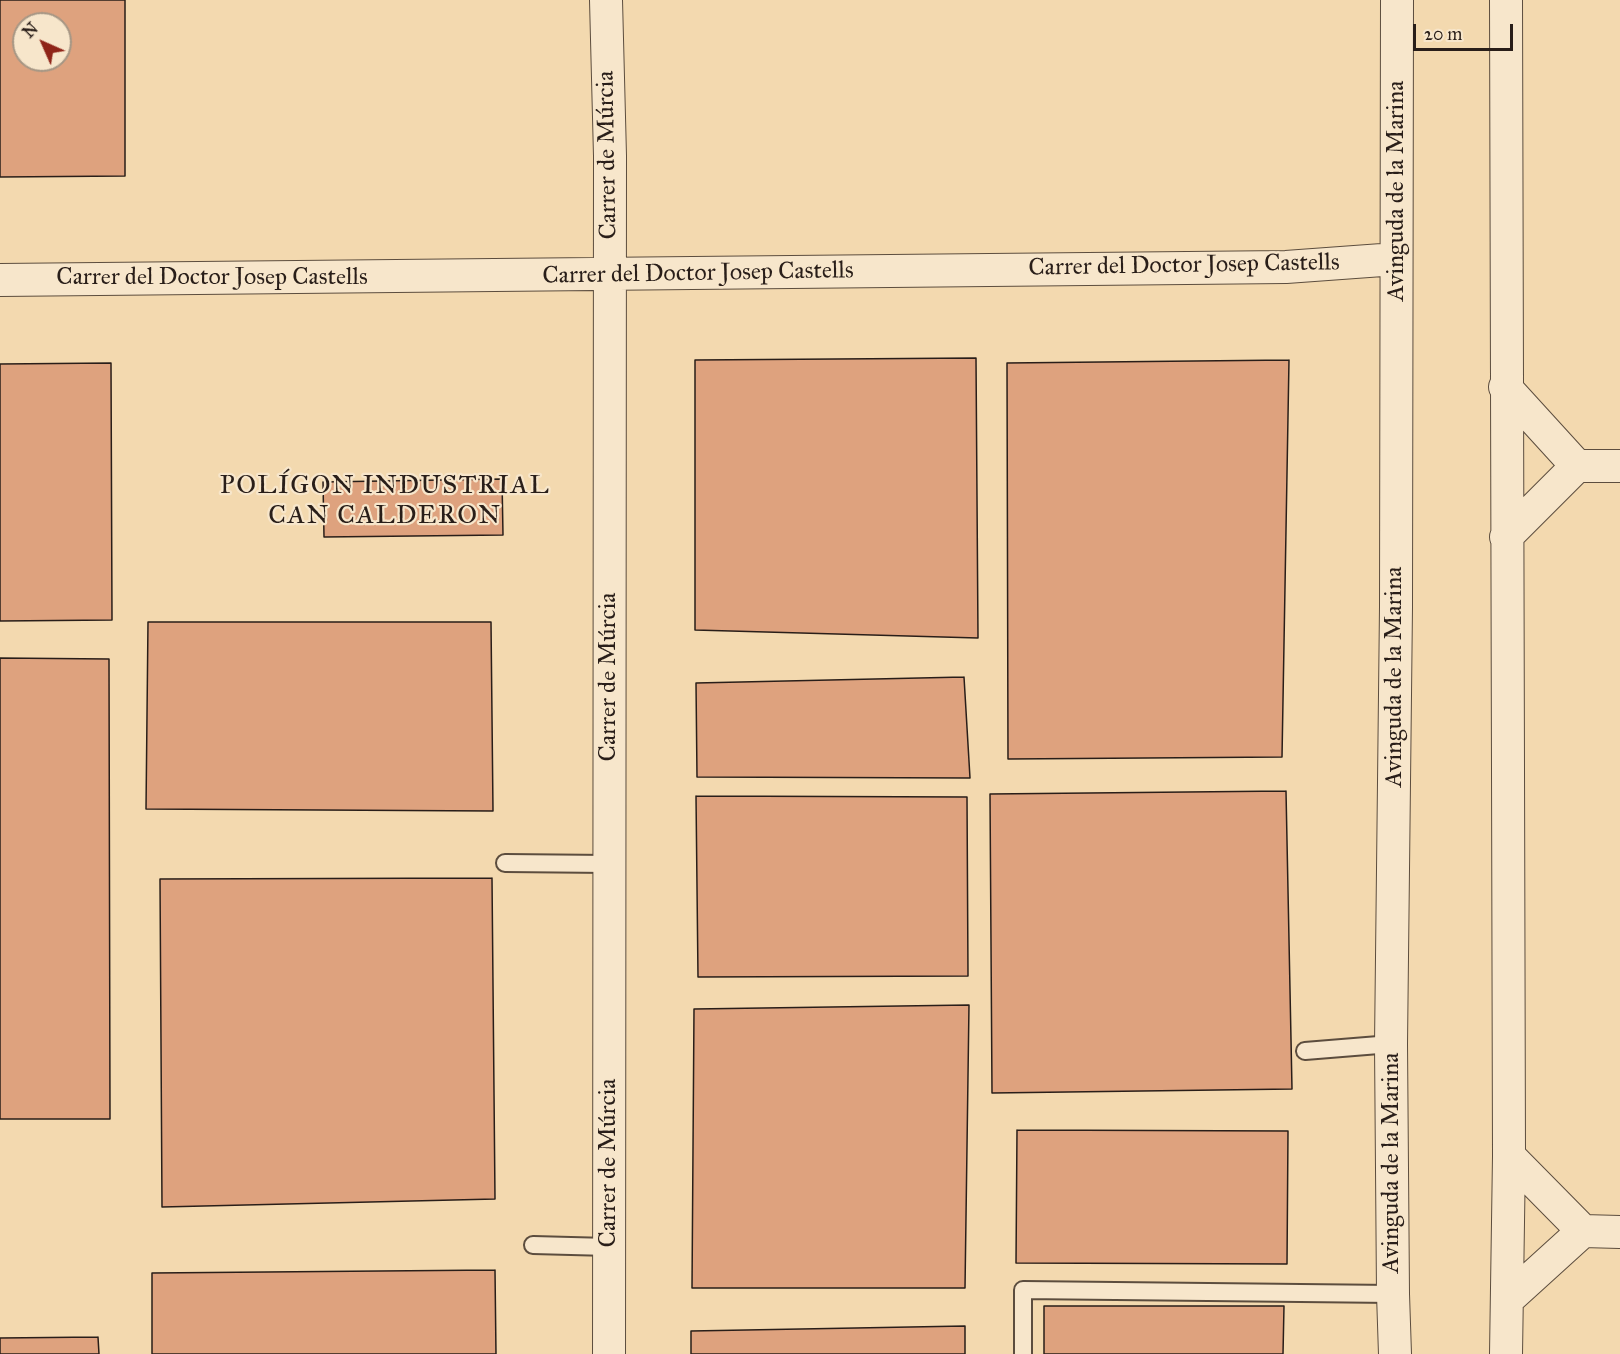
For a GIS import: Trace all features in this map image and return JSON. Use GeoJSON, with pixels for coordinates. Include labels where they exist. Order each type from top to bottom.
{"type":"FeatureCollection","features":[{"type":"Feature","properties":{"kind":"street","name":"Carrer de Múrcia"},"geometry":{"type":"LineString","coordinates":[[606,0],[610,156],[609,1354]]}},
{"type":"Feature","properties":{"kind":"street","name":"Avinguda de la Marina"},"geometry":{"type":"LineString","coordinates":[[1395,1354],[1391,1044],[1397,0]]}},
{"type":"Feature","properties":{"kind":"street"},"geometry":{"type":"LineString","coordinates":[[1506,0],[1505,387],[1508,609],[1509,1156],[1506,1354]]}},
{"type":"Feature","properties":{"kind":"street","name":"Carrer del Doctor Josep Castells"},"geometry":{"type":"LineString","coordinates":[[0,280],[1286,267],[1396,259]]}},
{"type":"Feature","properties":{"kind":"street"},"geometry":{"type":"LineString","coordinates":[[1505,387],[1577,466]]}},
{"type":"Feature","properties":{"kind":"street"},"geometry":{"type":"LineString","coordinates":[[1506,537],[1577,466],[1620,466]]}},
{"type":"Feature","properties":{"kind":"street"},"geometry":{"type":"LineString","coordinates":[[1509,1156],[1583,1231]]}},
{"type":"Feature","properties":{"kind":"street"},"geometry":{"type":"LineString","coordinates":[[1507,1300],[1583,1231],[1620,1232]]}},
{"type":"Feature","properties":{"kind":"lane"},"geometry":{"type":"LineString","coordinates":[[505,863],[609,864]]}},
{"type":"Feature","properties":{"kind":"lane"},"geometry":{"type":"LineString","coordinates":[[1305,1051],[1391,1044]]}},
{"type":"Feature","properties":{"kind":"lane"},"geometry":{"type":"LineString","coordinates":[[533,1245],[609,1246]]}},
{"type":"Feature","properties":{"kind":"lane"},"geometry":{"type":"LineString","coordinates":[[1023,1354],[1023,1290],[1393,1294]]}},
{"type":"Feature","properties":{"kind":"building"},"geometry":{"type":"Polygon","coordinates":[[[0,0],[125,0],[125,176],[0,177],[0,0]]]}},
{"type":"Feature","properties":{"kind":"building"},"geometry":{"type":"Polygon","coordinates":[[[976,358],[978,638],[695,630],[695,360],[976,358]]]}},
{"type":"Feature","properties":{"kind":"building"},"geometry":{"type":"Polygon","coordinates":[[[1289,360],[1282,757],[1008,759],[1007,363],[1289,360]]]}},
{"type":"Feature","properties":{"kind":"building"},"geometry":{"type":"Polygon","coordinates":[[[111,363],[112,620],[0,621],[0,364],[111,363]]]}},
{"type":"Feature","properties":{"kind":"building"},"geometry":{"type":"Polygon","coordinates":[[[502,479],[503,535],[324,537],[323,482],[502,479]]]}},
{"type":"Feature","properties":{"kind":"building"},"geometry":{"type":"Polygon","coordinates":[[[148,622],[491,622],[493,811],[146,809],[148,622]]]}},
{"type":"Feature","properties":{"kind":"building"},"geometry":{"type":"Polygon","coordinates":[[[0,658],[109,659],[110,1119],[0,1119],[0,658]]]}},
{"type":"Feature","properties":{"kind":"building"},"geometry":{"type":"Polygon","coordinates":[[[964,677],[970,778],[697,777],[696,683],[964,677]]]}},
{"type":"Feature","properties":{"kind":"building"},"geometry":{"type":"Polygon","coordinates":[[[1286,791],[1292,1089],[992,1093],[990,794],[1286,791]]]}},
{"type":"Feature","properties":{"kind":"building"},"geometry":{"type":"Polygon","coordinates":[[[696,796],[967,797],[968,976],[698,977],[696,796]]]}},
{"type":"Feature","properties":{"kind":"building"},"geometry":{"type":"Polygon","coordinates":[[[492,878],[495,1199],[162,1207],[160,879],[492,878]]]}},
{"type":"Feature","properties":{"kind":"building"},"geometry":{"type":"Polygon","coordinates":[[[969,1005],[965,1288],[692,1288],[694,1009],[969,1005]]]}},
{"type":"Feature","properties":{"kind":"building"},"geometry":{"type":"Polygon","coordinates":[[[1017,1130],[1288,1131],[1287,1264],[1016,1263],[1017,1130]]]}},
{"type":"Feature","properties":{"kind":"building"},"geometry":{"type":"Polygon","coordinates":[[[495,1270],[496,1354],[152,1354],[152,1273],[495,1270]]]}},
{"type":"Feature","properties":{"kind":"building"},"geometry":{"type":"Polygon","coordinates":[[[1044,1306],[1284,1306],[1283,1354],[1044,1354],[1044,1306]]]}},
{"type":"Feature","properties":{"kind":"building"},"geometry":{"type":"Polygon","coordinates":[[[965,1326],[965,1354],[691,1354],[691,1331],[965,1326]]]}},
{"type":"Feature","properties":{"kind":"building"},"geometry":{"type":"Polygon","coordinates":[[[98,1337],[99,1354],[0,1354],[0,1338],[98,1337]]]}},
{"type":"Feature","properties":{"kind":"district","name":"POLÍGON INDUSTRIAL CAN CALDERON"},"geometry":{"type":"Point","coordinates":[385,502]}}]}
